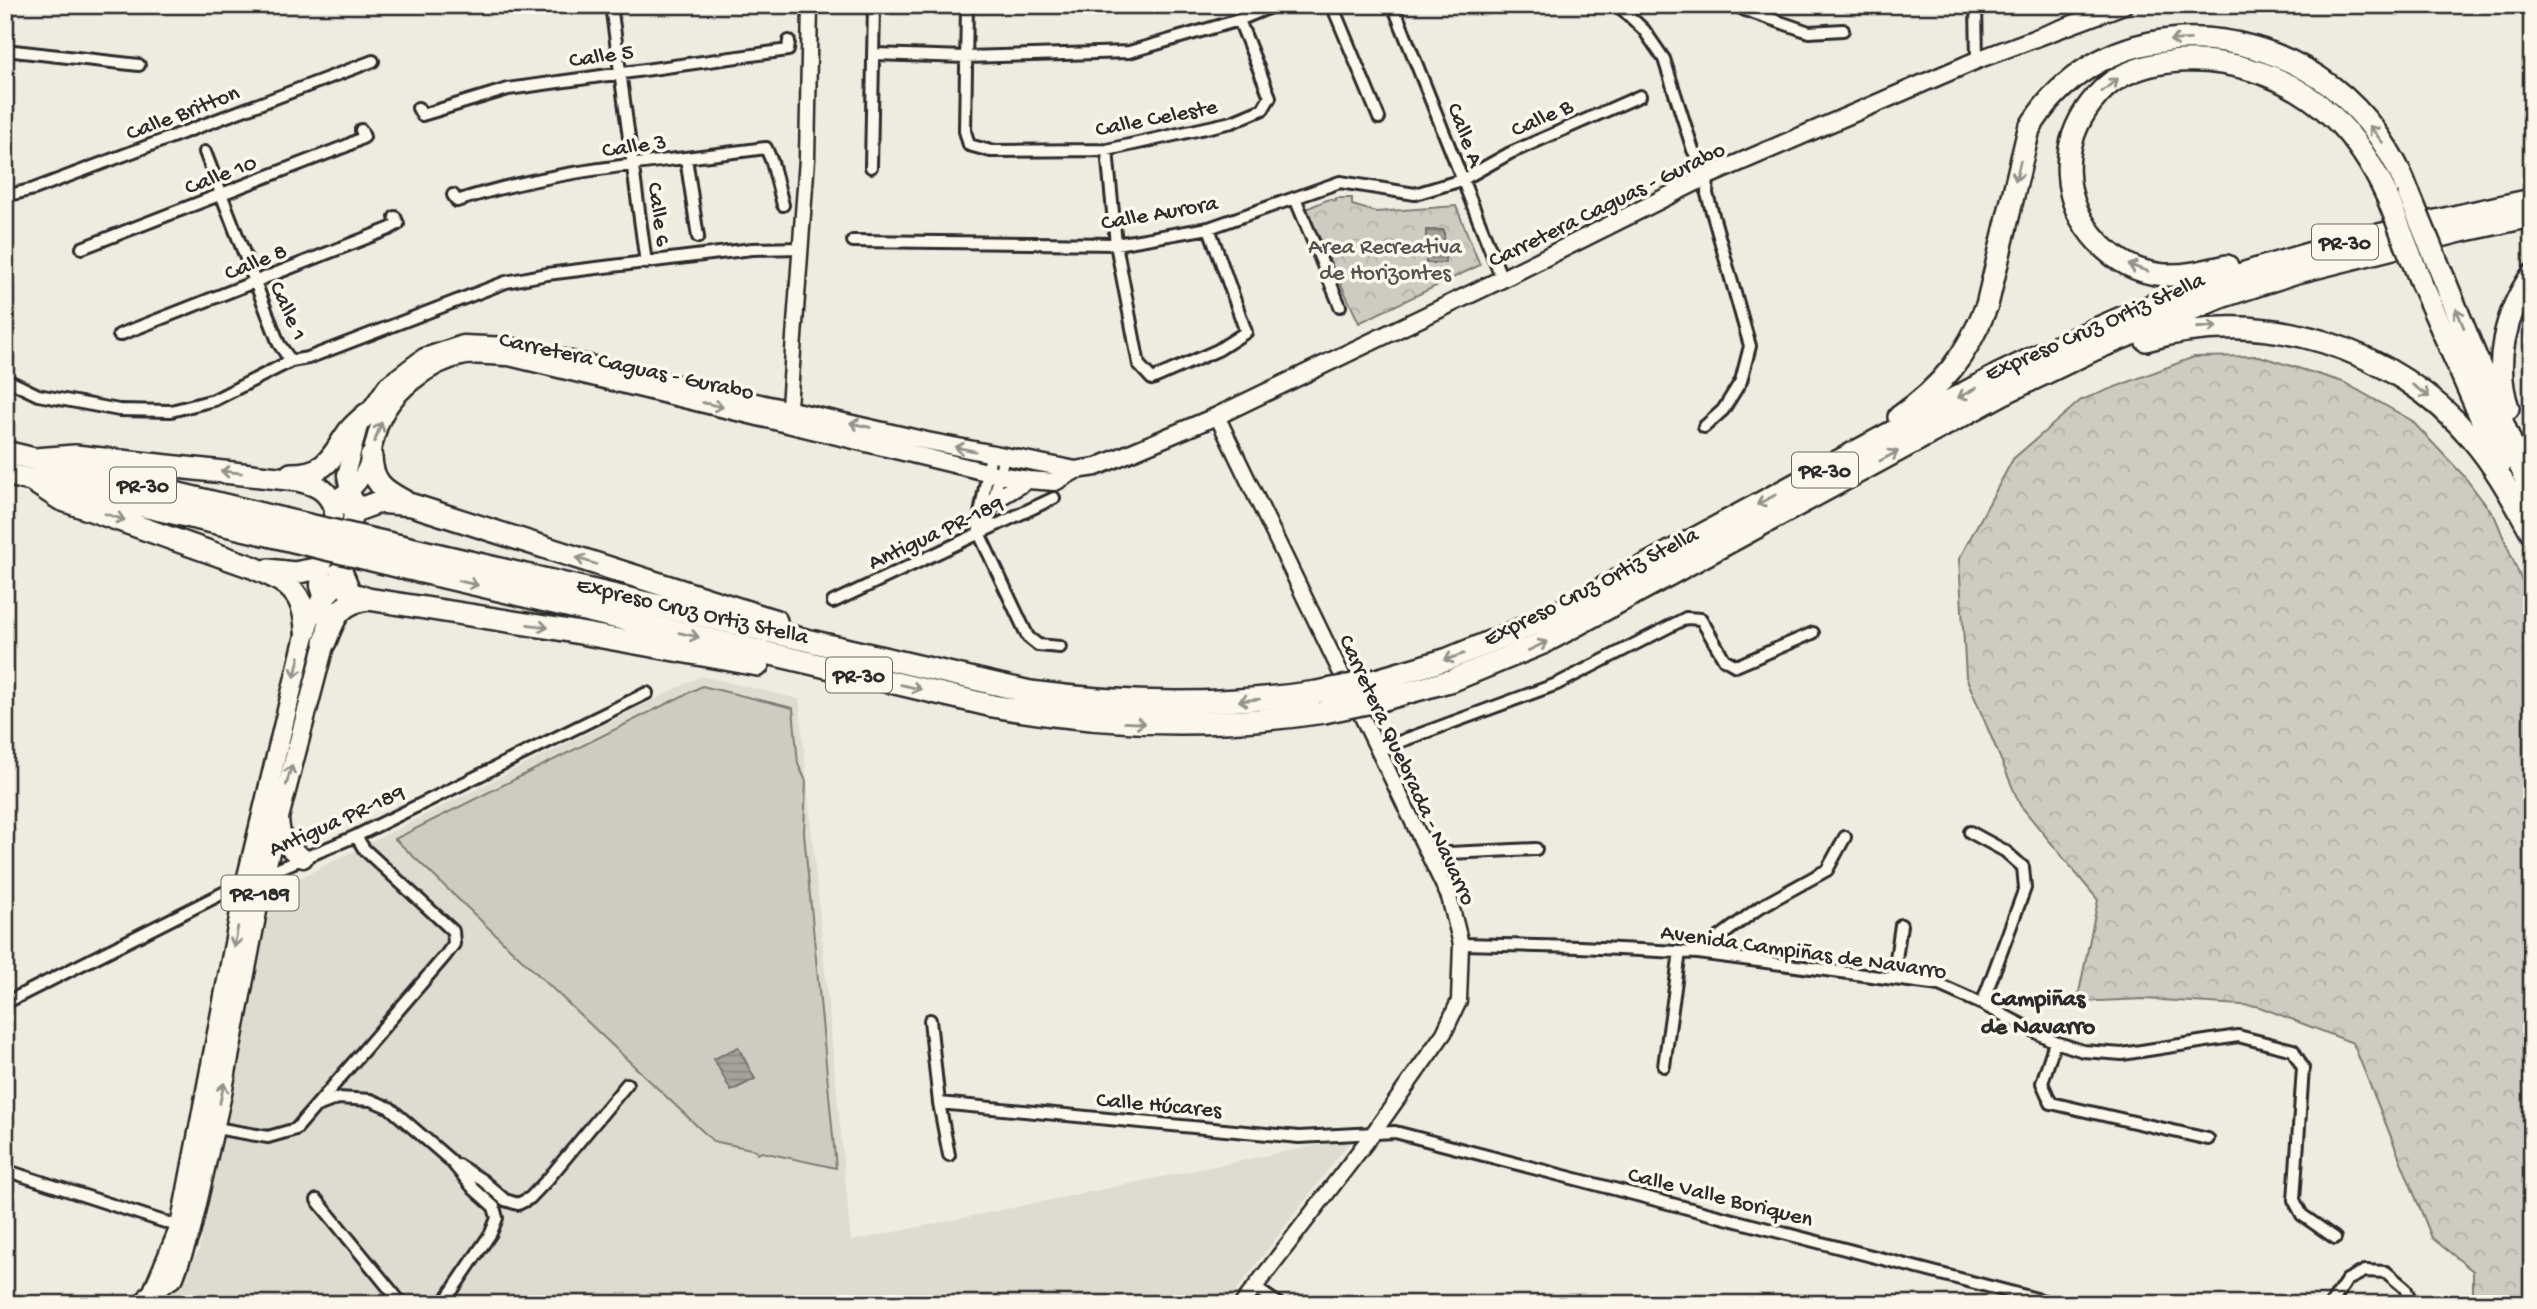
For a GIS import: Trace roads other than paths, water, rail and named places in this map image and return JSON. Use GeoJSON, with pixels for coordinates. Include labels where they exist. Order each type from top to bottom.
{"type":"FeatureCollection","features":[{"type":"Feature","properties":{"kind":"highway"},"geometry":{"type":"LineString","coordinates":[[1808,479],[1830,458],[1871,436],[1918,403],[1961,359],[1987,305],[2029,129],[2039,113],[2062,86],[2093,63],[2134,47],[2182,39],[2229,42],[2280,57],[2331,86],[2353,106],[2388,150],[2401,172],[2532,495]]}},
{"type":"Feature","properties":{"kind":"highway"},"geometry":{"type":"LineString","coordinates":[[2277,262],[2243,262],[2197,273],[2162,275],[2122,262],[2103,247],[2083,223],[2076,209],[2068,178],[2069,149],[2082,116],[2109,83],[2127,74],[2172,62],[2214,62],[2262,73],[2306,94],[2336,118],[2374,167],[2421,282],[2532,533]]}},
{"type":"Feature","properties":{"kind":"highway","name":"Expreso Cruz Ortiz Stella"},"geometry":{"type":"LineString","coordinates":[[1377,690],[1546,619],[2047,351],[2186,292],[2277,262],[2391,230],[2532,200]]}},
{"type":"Feature","properties":{"kind":"highway","name":"Expreso Cruz Ortiz Stella"},"geometry":{"type":"LineString","coordinates":[[403,557],[810,664],[993,706],[1086,720],[1205,724],[1377,690],[1452,680],[1543,643],[2002,394],[2092,349],[2221,297],[2294,273],[2462,230],[2532,216]]}},
{"type":"Feature","properties":{"kind":"highway"},"geometry":{"type":"LineString","coordinates":[[2532,275],[2512,314],[2501,364],[2504,396],[2532,484]]}},
{"type":"Feature","properties":{"kind":"highway"},"geometry":{"type":"LineString","coordinates":[[2092,349],[2120,348],[2190,328],[2235,326],[2294,334],[2347,350],[2405,380],[2448,413],[2491,464],[2532,533]]}},
{"type":"Feature","properties":{"kind":"highway"},"geometry":{"type":"LineString","coordinates":[[270,476],[303,474],[321,467],[340,448],[351,428],[367,414]]}},
{"type":"Feature","properties":{"kind":"highway","name":"Expreso Cruz Ortiz Stella"},"geometry":{"type":"LineString","coordinates":[[5,452],[33,470],[403,557],[810,642],[996,686],[1081,699],[1147,704],[1272,698],[1321,702]]}},
{"type":"Feature","properties":{"kind":"highway"},"geometry":{"type":"LineString","coordinates":[[306,631],[306,614],[298,595],[276,578],[60,499],[33,470],[75,456],[270,476],[314,484],[346,504],[379,502],[412,505]]}},
{"type":"Feature","properties":{"kind":"highway"},"geometry":{"type":"LineString","coordinates":[[370,457],[371,470],[378,485],[412,505],[778,622],[810,642]]}},
{"type":"Feature","properties":{"kind":"highway","name":"Expreso Cruz Ortiz Stella"},"geometry":{"type":"LineString","coordinates":[[5,474],[33,470]]}},
{"type":"Feature","properties":{"kind":"highway"},"geometry":{"type":"LineString","coordinates":[[252,567],[294,573],[331,570],[349,593],[368,599],[769,666],[810,664]]}},
{"type":"Feature","properties":{"kind":"highway"},"geometry":{"type":"LineString","coordinates":[[326,642],[340,610],[352,601],[368,599]]}},
{"type":"Feature","properties":{"kind":"main road","name":"Carretera Caguas - Gurabo"},"geometry":{"type":"LineString","coordinates":[[346,504],[362,478],[379,425],[400,391],[433,367],[467,356],[509,357],[788,416],[1076,470],[1096,467],[1217,416],[1708,176],[1977,60],[2124,5]]}},
{"type":"Feature","properties":{"kind":"main road","name":"Carretera Caguas - Gurabo"},"geometry":{"type":"LineString","coordinates":[[346,504],[346,475],[359,426],[387,385],[424,357],[463,344],[510,346],[788,416],[993,473],[1055,482],[1076,470]]}},
{"type":"Feature","properties":{"kind":"main road"},"geometry":{"type":"LineString","coordinates":[[993,501],[1028,480]]}},
{"type":"Feature","properties":{"kind":"main road","name":"PR-189"},"geometry":{"type":"LineString","coordinates":[[148,1297],[174,1277],[191,1230],[246,881],[306,631],[313,610],[334,588],[331,570],[346,504]]}},
{"type":"Feature","properties":{"kind":"main road","name":"PR-189"},"geometry":{"type":"LineString","coordinates":[[148,1297],[180,1227],[208,1126],[278,815],[326,642],[329,614],[324,598]]}},
{"type":"Feature","properties":{"kind":"main road"},"geometry":{"type":"LineString","coordinates":[[278,815],[281,836],[287,848],[303,858]]}},
{"type":"Feature","properties":{"kind":"street","name":"Calle 6"},"geometry":{"type":"LineString","coordinates":[[611,5],[646,263]]}},
{"type":"Feature","properties":{"kind":"street"},"geometry":{"type":"LineString","coordinates":[[788,416],[807,159],[810,5]]}},
{"type":"Feature","properties":{"kind":"street"},"geometry":{"type":"LineString","coordinates":[[871,167],[874,5]]}},
{"type":"Feature","properties":{"kind":"street"},"geometry":{"type":"LineString","coordinates":[[966,57],[967,5]]}},
{"type":"Feature","properties":{"kind":"street"},"geometry":{"type":"LineString","coordinates":[[874,54],[966,57],[1129,52],[1239,20],[1275,5]]}},
{"type":"Feature","properties":{"kind":"street"},"geometry":{"type":"LineString","coordinates":[[1332,5],[1379,118]]}},
{"type":"Feature","properties":{"kind":"street","name":"Calle A"},"geometry":{"type":"LineString","coordinates":[[1393,5],[1502,279]]}},
{"type":"Feature","properties":{"kind":"street"},"geometry":{"type":"LineString","coordinates":[[1618,5],[1644,30],[1664,59],[1693,150],[1708,176],[1707,194],[1750,346],[1741,381],[1723,410],[1704,427]]}},
{"type":"Feature","properties":{"kind":"street"},"geometry":{"type":"LineString","coordinates":[[1736,5],[1809,32],[1843,30]]}},
{"type":"Feature","properties":{"kind":"street"},"geometry":{"type":"LineString","coordinates":[[1976,5],[1977,60]]}},
{"type":"Feature","properties":{"kind":"street","name":"Calle Celeste"},"geometry":{"type":"LineString","coordinates":[[966,57],[965,134],[969,145],[991,151],[1107,150],[1232,122],[1263,109],[1270,97],[1239,20]]}},
{"type":"Feature","properties":{"kind":"street","name":"Calle 5"},"geometry":{"type":"LineString","coordinates":[[418,108],[422,115],[508,89],[788,50],[789,41]]}},
{"type":"Feature","properties":{"kind":"street"},"geometry":{"type":"LineString","coordinates":[[5,50],[139,65]]}},
{"type":"Feature","properties":{"kind":"street","name":"Calle Britton"},"geometry":{"type":"LineString","coordinates":[[5,195],[34,189],[373,61]]}},
{"type":"Feature","properties":{"kind":"street","name":"Calle B"},"geometry":{"type":"LineString","coordinates":[[1462,180],[1510,153],[1640,96]]}},
{"type":"Feature","properties":{"kind":"street","name":"Calle 10"},"geometry":{"type":"LineString","coordinates":[[82,248],[346,146],[364,137],[361,130]]}},
{"type":"Feature","properties":{"kind":"street","name":"Calle 3"},"geometry":{"type":"LineString","coordinates":[[453,195],[457,201],[501,186],[632,165],[766,148],[783,205]]}},
{"type":"Feature","properties":{"kind":"street"},"geometry":{"type":"LineString","coordinates":[[1107,150],[1115,244],[1139,365],[1152,379],[1218,350],[1246,332],[1209,228]]}},
{"type":"Feature","properties":{"kind":"street","name":"Calle 1"},"geometry":{"type":"LineString","coordinates":[[205,152],[279,344],[291,361],[308,358],[506,282],[547,274],[752,248],[802,248]]}},
{"type":"Feature","properties":{"kind":"street"},"geometry":{"type":"LineString","coordinates":[[686,159],[698,237]]}},
{"type":"Feature","properties":{"kind":"street","name":"Calle Aurora"},"geometry":{"type":"LineString","coordinates":[[853,241],[1115,244],[1209,228],[1340,182],[1415,194],[1462,180]]}},
{"type":"Feature","properties":{"kind":"street"},"geometry":{"type":"LineString","coordinates":[[1295,198],[1340,306]]}},
{"type":"Feature","properties":{"kind":"street","name":"Calle 8"},"geometry":{"type":"LineString","coordinates":[[119,335],[389,229],[398,224],[395,217]]}},
{"type":"Feature","properties":{"kind":"street"},"geometry":{"type":"LineString","coordinates":[[5,379],[38,396],[119,410],[171,411],[214,400],[291,361]]}},
{"type":"Feature","properties":{"kind":"street","name":"Carretera Quebrada - Navarro"},"geometry":{"type":"LineString","coordinates":[[1217,416],[1449,897],[1461,944],[1459,1001],[1444,1033],[1374,1132],[1242,1304]]}},
{"type":"Feature","properties":{"kind":"street"},"geometry":{"type":"LineString","coordinates":[[998,455],[979,520],[979,533],[1028,637],[1038,645],[1060,646]]}},
{"type":"Feature","properties":{"kind":"street"},"geometry":{"type":"LineString","coordinates":[[979,533],[989,519],[993,501],[993,473]]}},
{"type":"Feature","properties":{"kind":"street","name":"Antigua PR-189"},"geometry":{"type":"LineString","coordinates":[[833,602],[1054,498]]}},
{"type":"Feature","properties":{"kind":"street"},"geometry":{"type":"LineString","coordinates":[[1377,750],[1557,684],[1686,618],[1701,619],[1724,659],[1736,666],[1812,633]]}},
{"type":"Feature","properties":{"kind":"street","name":"Antigua PR-189"},"geometry":{"type":"LineString","coordinates":[[5,1003],[246,881],[356,836],[647,693]]}},
{"type":"Feature","properties":{"kind":"street"},"geometry":{"type":"LineString","coordinates":[[1970,832],[2005,851],[2023,867],[2025,888],[1982,1004]]}},
{"type":"Feature","properties":{"kind":"street"},"geometry":{"type":"LineString","coordinates":[[208,1126],[268,1137],[296,1129],[454,944],[453,930],[364,849],[356,836]]}},
{"type":"Feature","properties":{"kind":"street"},"geometry":{"type":"LineString","coordinates":[[1698,953],[1760,907],[1827,870],[1845,837]]}},
{"type":"Feature","properties":{"kind":"street"},"geometry":{"type":"LineString","coordinates":[[1428,854],[1536,849]]}},
{"type":"Feature","properties":{"kind":"street"},"geometry":{"type":"LineString","coordinates":[[1893,979],[1900,925]]}},
{"type":"Feature","properties":{"kind":"street","name":"Avenida Campiñas de Navarro"},"geometry":{"type":"LineString","coordinates":[[1461,944],[1698,953],[1939,985],[2054,1042],[2083,1051],[2122,1054],[2238,1037],[2292,1050],[2303,1068],[2294,1200],[2302,1215],[2335,1238]]}},
{"type":"Feature","properties":{"kind":"street"},"geometry":{"type":"LineString","coordinates":[[1664,1066],[1680,952]]}},
{"type":"Feature","properties":{"kind":"street"},"geometry":{"type":"LineString","coordinates":[[930,1020],[939,1103],[949,1155]]}},
{"type":"Feature","properties":{"kind":"street"},"geometry":{"type":"LineString","coordinates":[[2054,1042],[2042,1083],[2050,1103],[2208,1139]]}},
{"type":"Feature","properties":{"kind":"street"},"geometry":{"type":"LineString","coordinates":[[315,1107],[338,1098],[371,1100],[390,1108],[450,1160],[482,1180],[505,1200],[518,1204],[530,1198],[548,1179],[627,1084]]}},
{"type":"Feature","properties":{"kind":"street","name":"Calle Húcares"},"geometry":{"type":"LineString","coordinates":[[939,1103],[1299,1137],[1374,1132]]}},
{"type":"Feature","properties":{"kind":"street","name":"Calle Valle Boriquen"},"geometry":{"type":"LineString","coordinates":[[1374,1132],[1395,1132],[2056,1304]]}},
{"type":"Feature","properties":{"kind":"street"},"geometry":{"type":"LineString","coordinates":[[443,1304],[491,1233],[497,1218],[494,1207],[474,1189],[450,1160]]}},
{"type":"Feature","properties":{"kind":"street"},"geometry":{"type":"LineString","coordinates":[[5,1170],[180,1227]]}},
{"type":"Feature","properties":{"kind":"street"},"geometry":{"type":"LineString","coordinates":[[317,1200],[402,1304]]}},
{"type":"Feature","properties":{"kind":"street"},"geometry":{"type":"LineString","coordinates":[[2330,1304],[2347,1280],[2365,1271],[2386,1272],[2405,1288],[2412,1304]]}},
{"type":"Feature","properties":{"kind":"street"},"geometry":{"type":"LineString","coordinates":[[1254,1287],[1279,1304]]}},
{"type":"Feature","properties":{"kind":"district","name":"Campiñas de Navarro"},"geometry":{"type":"Point","coordinates":[2038,1011]}},
{"type":"Feature","properties":{"kind":"park label","name":"Area Recreativa de Horizontes"},"geometry":{"type":"Point","coordinates":[1385,258]}}]}
